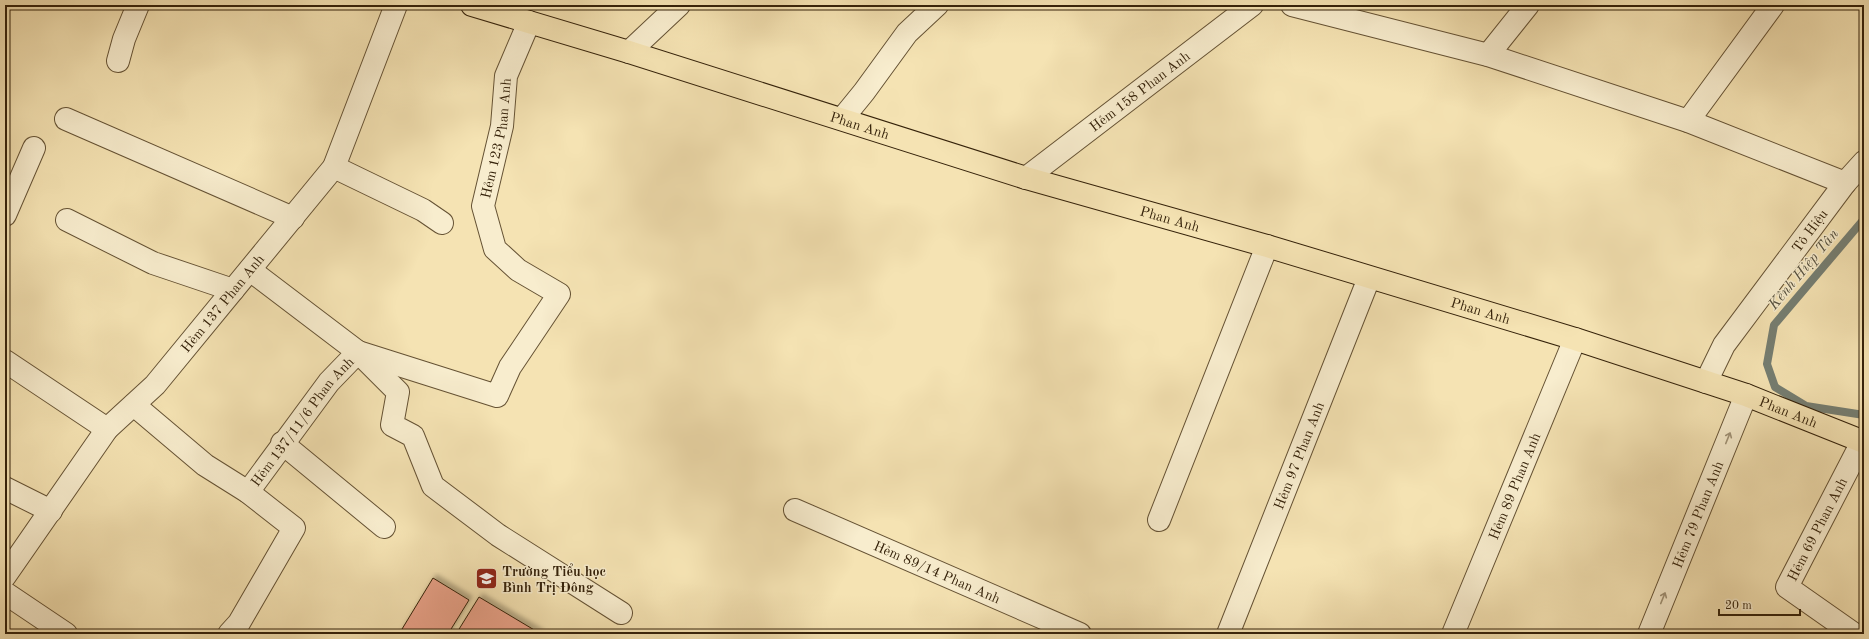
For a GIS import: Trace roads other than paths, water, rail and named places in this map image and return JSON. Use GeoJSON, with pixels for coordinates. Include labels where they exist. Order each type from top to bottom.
{"type":"FeatureCollection","features":[{"type":"Feature","properties":{"kind":"main road","name":"Phan Anh"},"geometry":{"type":"LineString","coordinates":[[478,6],[629,52],[1026,178],[1267,246],[1575,340],[1746,395],[1863,442]]}},
{"type":"Feature","properties":{"kind":"street"},"geometry":{"type":"LineString","coordinates":[[118,61],[124,39],[138,5]]}},
{"type":"Feature","properties":{"kind":"street","name":"Hẻm 137 Phan Anh"},"geometry":{"type":"LineString","coordinates":[[5,576],[107,428],[155,385],[334,167],[396,5]]}},
{"type":"Feature","properties":{"kind":"street"},"geometry":{"type":"LineString","coordinates":[[629,52],[679,5]]}},
{"type":"Feature","properties":{"kind":"street"},"geometry":{"type":"LineString","coordinates":[[842,119],[864,92],[907,33],[937,5]]}},
{"type":"Feature","properties":{"kind":"street","name":"Hẻm 158 Phan Anh"},"geometry":{"type":"LineString","coordinates":[[1026,178],[1252,5]]}},
{"type":"Feature","properties":{"kind":"street"},"geometry":{"type":"LineString","coordinates":[[1292,5],[1488,55],[1688,121],[1845,183]]}},
{"type":"Feature","properties":{"kind":"street"},"geometry":{"type":"LineString","coordinates":[[1488,55],[1528,5]]}},
{"type":"Feature","properties":{"kind":"street"},"geometry":{"type":"LineString","coordinates":[[1688,121],[1773,5]]}},
{"type":"Feature","properties":{"kind":"street","name":"Hẻm 123 Phan Anh"},"geometry":{"type":"LineString","coordinates":[[358,352],[497,396],[510,367],[559,294],[518,270],[495,249],[483,206],[502,126],[506,76],[529,22]]}},
{"type":"Feature","properties":{"kind":"street"},"geometry":{"type":"LineString","coordinates":[[66,118],[293,218]]}},
{"type":"Feature","properties":{"kind":"street"},"geometry":{"type":"LineString","coordinates":[[5,215],[34,148]]}},
{"type":"Feature","properties":{"kind":"street","name":"Tô Hiệu"},"geometry":{"type":"LineString","coordinates":[[1706,382],[1724,345],[1845,183],[1864,162]]}},
{"type":"Feature","properties":{"kind":"street"},"geometry":{"type":"LineString","coordinates":[[334,167],[423,210],[442,223]]}},
{"type":"Feature","properties":{"kind":"street"},"geometry":{"type":"LineString","coordinates":[[67,220],[153,263],[233,290]]}},
{"type":"Feature","properties":{"kind":"street"},"geometry":{"type":"LineString","coordinates":[[1159,520],[1267,246]]}},
{"type":"Feature","properties":{"kind":"street"},"geometry":{"type":"LineString","coordinates":[[250,270],[358,352],[398,392],[392,425],[413,436],[433,486],[498,535],[622,613]]}},
{"type":"Feature","properties":{"kind":"street","name":"Hẻm 97 Phan Anh"},"geometry":{"type":"LineString","coordinates":[[1228,634],[1369,278]]}},
{"type":"Feature","properties":{"kind":"street","name":"Hẻm 89 Phan Anh"},"geometry":{"type":"LineString","coordinates":[[1453,634],[1575,340]]}},
{"type":"Feature","properties":{"kind":"street","name":"Hẻm 137/11/6 Phan Anh"},"geometry":{"type":"LineString","coordinates":[[248,492],[282,443],[329,382],[358,352]]}},
{"type":"Feature","properties":{"kind":"street"},"geometry":{"type":"LineString","coordinates":[[5,361],[107,428]]}},
{"type":"Feature","properties":{"kind":"street","name":"Hẻm 79 Phan Anh"},"geometry":{"type":"LineString","coordinates":[[1649,634],[1746,395]]}},
{"type":"Feature","properties":{"kind":"street"},"geometry":{"type":"LineString","coordinates":[[134,405],[206,465],[248,492],[294,528],[239,623],[229,634]]}},
{"type":"Feature","properties":{"kind":"street","name":"Hẻm 69 Phan Anh"},"geometry":{"type":"LineString","coordinates":[[1854,634],[1787,588],[1863,442]]}},
{"type":"Feature","properties":{"kind":"street"},"geometry":{"type":"LineString","coordinates":[[282,443],[384,527]]}},
{"type":"Feature","properties":{"kind":"street"},"geometry":{"type":"LineString","coordinates":[[5,488],[51,511]]}},
{"type":"Feature","properties":{"kind":"street","name":"Hẻm 89/14 Phan Anh"},"geometry":{"type":"LineString","coordinates":[[795,510],[1080,634]]}},
{"type":"Feature","properties":{"kind":"street"},"geometry":{"type":"LineString","coordinates":[[5,593],[66,634]]}},
{"type":"Feature","properties":{"kind":"waterway","name":"Kênh Hiệp Tân"},"geometry":{"type":"LineString","coordinates":[[1864,219],[1774,325],[1767,364],[1775,387],[1806,406],[1864,415]]}},
{"type":"Feature","properties":{"kind":"place","name":"Trường Tiểu học Bình Trị Đông"},"geometry":{"type":"Point","coordinates":[486,579]}}]}
